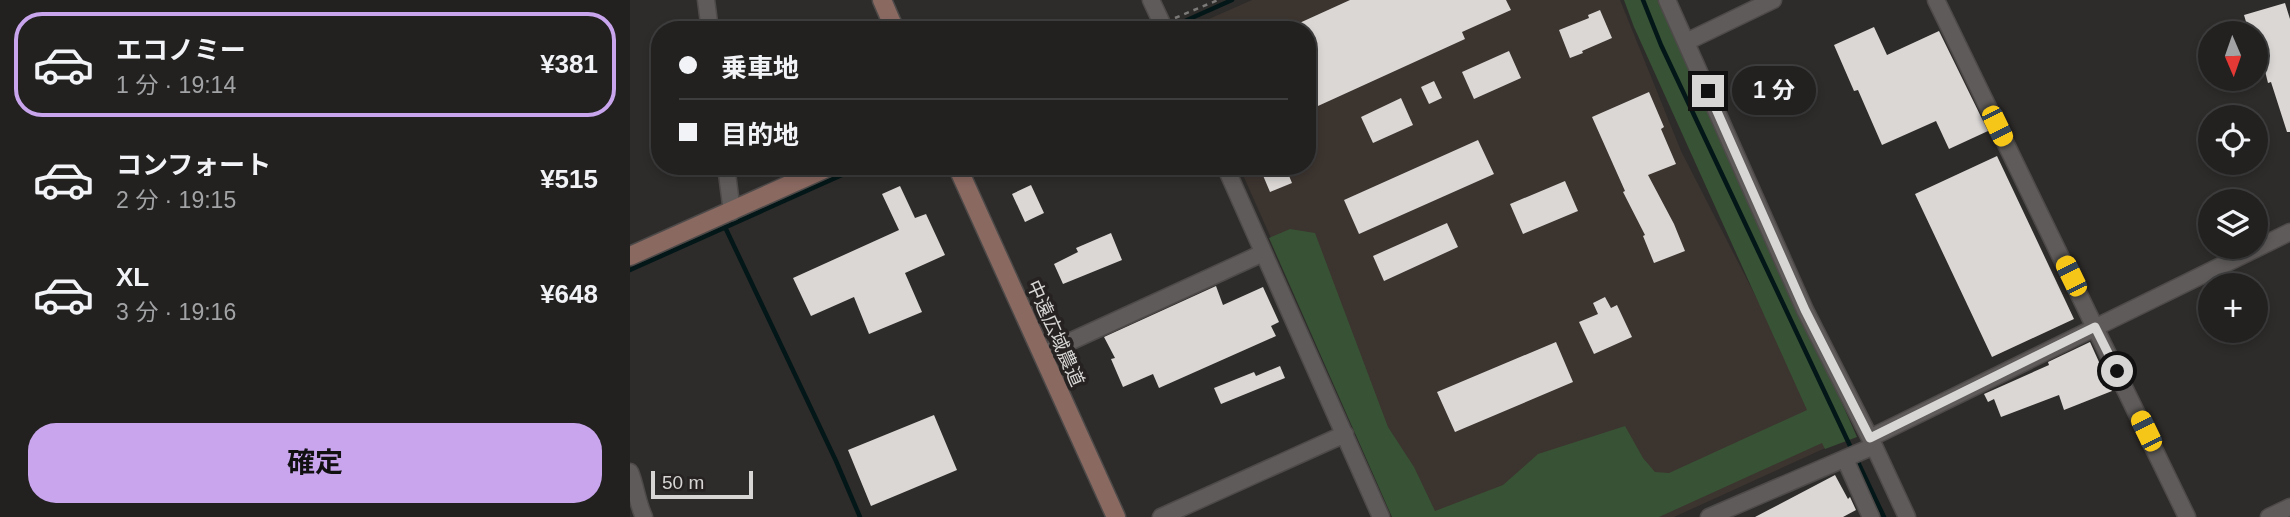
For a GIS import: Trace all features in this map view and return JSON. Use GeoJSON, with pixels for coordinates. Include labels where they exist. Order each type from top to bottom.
{"type":"FeatureCollection","features":[{"type":"Feature","properties":{"kind":"street"},"geometry":{"type":"LineString","coordinates":[[706,0],[708,21]]}},
{"type":"Feature","properties":{"kind":"street"},"geometry":{"type":"LineString","coordinates":[[881,0],[891,21]]}},
{"type":"Feature","properties":{"kind":"street"},"geometry":{"type":"LineString","coordinates":[[1151,0],[1156,21]]}},
{"type":"Feature","properties":{"kind":"street"},"geometry":{"type":"LineString","coordinates":[[1668,0],[1805,310],[1907,517]]}},
{"type":"Feature","properties":{"kind":"street"},"geometry":{"type":"LineString","coordinates":[[1686,42],[1773,0]]}},
{"type":"Feature","properties":{"kind":"street"},"geometry":{"type":"LineString","coordinates":[[1936,0],[2187,517]]}},
{"type":"Feature","properties":{"kind":"street"},"geometry":{"type":"LineString","coordinates":[[727,175],[732,212]]}},
{"type":"Feature","properties":{"kind":"street"},"geometry":{"type":"LineString","coordinates":[[630,256],[812,175]]}},
{"type":"Feature","properties":{"kind":"street","name":"中遠広域農道"},"geometry":{"type":"LineString","coordinates":[[961,175],[1116,517]]}},
{"type":"Feature","properties":{"kind":"street"},"geometry":{"type":"LineString","coordinates":[[1229,175],[1381,517]]}},
{"type":"Feature","properties":{"kind":"street"},"geometry":{"type":"LineString","coordinates":[[1709,517],[1845,458],[2095,327],[2290,232]]}},
{"type":"Feature","properties":{"kind":"street"},"geometry":{"type":"LineString","coordinates":[[1043,354],[1263,253]]}},
{"type":"Feature","properties":{"kind":"street"},"geometry":{"type":"LineString","coordinates":[[1161,517],[1345,433]]}},
{"type":"Feature","properties":{"kind":"street"},"geometry":{"type":"LineString","coordinates":[[1845,458],[1871,517]]}},
{"type":"Feature","properties":{"kind":"street"},"geometry":{"type":"LineString","coordinates":[[630,472],[644,517]]}},
{"type":"Feature","properties":{"kind":"street"},"geometry":{"type":"LineString","coordinates":[[2269,517],[2290,507]]}},
{"type":"Feature","properties":{"kind":"path"},"geometry":{"type":"LineString","coordinates":[[1173,21],[1218,0]]}},
{"type":"Feature","properties":{"kind":"shaded area"},"geometry":{"type":"Polygon","coordinates":[[[1252,0],[1620,0],[1681,151],[1832,445],[1674,517],[1395,517],[1243,175],[1316,175],[1316,21],[1204,21],[1252,0]]]}},
{"type":"Feature","properties":{"kind":"green space"},"geometry":{"type":"Polygon","coordinates":[[[1624,0],[1662,0],[1857,437],[1825,449],[1822,443],[1659,517],[1392,517],[1269,238],[1290,229],[1315,233],[1388,427],[1414,467],[1435,511],[1503,485],[1538,454],[1625,426],[1643,458],[1655,472],[1669,473],[1807,410],[1624,0]]]}},
{"type":"Feature","properties":{"kind":"building"},"geometry":{"type":"Polygon","coordinates":[[[1350,0],[1506,0],[1511,10],[1462,32],[1465,39],[1316,107],[1316,21],[1304,21],[1350,0]]]}},
{"type":"Feature","properties":{"kind":"building"},"geometry":{"type":"Polygon","coordinates":[[[2285,3],[2290,19],[2290,132],[2287,132],[2271,82],[2268,83],[2268,21],[2246,21],[2244,15],[2285,3]]]}},
{"type":"Feature","properties":{"kind":"building"},"geometry":{"type":"Polygon","coordinates":[[[1600,10],[1612,38],[1570,58],[1559,30],[1589,18],[1588,15],[1600,10]]]}},
{"type":"Feature","properties":{"kind":"building"},"geometry":{"type":"Polygon","coordinates":[[[1874,27],[1887,55],[1939,31],[1988,131],[1949,149],[1936,121],[1882,145],[1858,90],[1854,91],[1834,45],[1874,27]]]}},
{"type":"Feature","properties":{"kind":"building"},"geometry":{"type":"Polygon","coordinates":[[[1509,51],[1521,78],[1474,99],[1462,72],[1509,51]]]}},
{"type":"Feature","properties":{"kind":"building"},"geometry":{"type":"Polygon","coordinates":[[[1434,81],[1442,98],[1429,104],[1421,87],[1434,81]]]}},
{"type":"Feature","properties":{"kind":"building"},"geometry":{"type":"Polygon","coordinates":[[[1649,92],[1676,164],[1648,175],[1685,251],[1654,263],[1643,236],[1645,235],[1623,192],[1625,191],[1592,117],[1649,92]]]}},
{"type":"Feature","properties":{"kind":"building"},"geometry":{"type":"Polygon","coordinates":[[[1401,98],[1413,125],[1373,143],[1361,117],[1401,98]]]}},
{"type":"Feature","properties":{"kind":"building"},"geometry":{"type":"Polygon","coordinates":[[[1478,140],[1494,174],[1359,234],[1344,200],[1478,140]]]}},
{"type":"Feature","properties":{"kind":"building"},"geometry":{"type":"Polygon","coordinates":[[[1997,156],[2074,319],[1992,357],[1915,194],[1997,156]]]}},
{"type":"Feature","properties":{"kind":"building"},"geometry":{"type":"Polygon","coordinates":[[[1263,175],[1289,175],[1292,183],[1270,192],[1263,175]]]}},
{"type":"Feature","properties":{"kind":"building"},"geometry":{"type":"Polygon","coordinates":[[[1565,181],[1578,211],[1523,234],[1510,204],[1565,181]]]}},
{"type":"Feature","properties":{"kind":"building"},"geometry":{"type":"Polygon","coordinates":[[[1031,185],[1044,213],[1025,222],[1012,194],[1031,185]]]}},
{"type":"Feature","properties":{"kind":"building"},"geometry":{"type":"Polygon","coordinates":[[[900,186],[915,218],[926,214],[945,255],[905,273],[922,312],[869,334],[854,297],[811,316],[793,278],[899,230],[882,194],[900,186]]]}},
{"type":"Feature","properties":{"kind":"building"},"geometry":{"type":"Polygon","coordinates":[[[1447,223],[1458,247],[1384,281],[1373,256],[1447,223]]]}},
{"type":"Feature","properties":{"kind":"building"},"geometry":{"type":"Polygon","coordinates":[[[1111,233],[1122,260],[1063,284],[1054,264],[1078,252],[1076,248],[1111,233]]]}},
{"type":"Feature","properties":{"kind":"building"},"geometry":{"type":"Polygon","coordinates":[[[1216,286],[1223,305],[1263,287],[1279,322],[1271,326],[1276,336],[1159,388],[1153,374],[1123,387],[1111,359],[1115,358],[1104,337],[1216,286]]]}},
{"type":"Feature","properties":{"kind":"building"},"geometry":{"type":"Polygon","coordinates":[[[1605,297],[1611,308],[1617,305],[1632,337],[1594,354],[1579,322],[1598,314],[1593,303],[1605,297]]]}},
{"type":"Feature","properties":{"kind":"building"},"geometry":{"type":"Polygon","coordinates":[[[1556,342],[1573,382],[1455,432],[1437,392],[1556,342]]]}},
{"type":"Feature","properties":{"kind":"building"},"geometry":{"type":"Polygon","coordinates":[[[2090,342],[2112,391],[2064,410],[2059,395],[2001,417],[1994,399],[1988,402],[1984,394],[2049,365],[2048,362],[2090,342]]]}},
{"type":"Feature","properties":{"kind":"building"},"geometry":{"type":"Polygon","coordinates":[[[1280,366],[1285,378],[1221,404],[1214,388],[1254,372],[1256,376],[1280,366]]]}},
{"type":"Feature","properties":{"kind":"building"},"geometry":{"type":"Polygon","coordinates":[[[934,415],[957,470],[871,506],[848,450],[934,415]]]}},
{"type":"Feature","properties":{"kind":"building"},"geometry":{"type":"Polygon","coordinates":[[[1835,475],[1856,510],[1843,517],[1755,517],[1835,475]]]}},
{"type":"Feature","properties":{"kind":"waterway"},"geometry":{"type":"LineString","coordinates":[[1185,21],[1232,0]]}},
{"type":"Feature","properties":{"kind":"waterway"},"geometry":{"type":"LineString","coordinates":[[1643,0],[1661,45],[1852,450]]}},
{"type":"Feature","properties":{"kind":"waterway"},"geometry":{"type":"LineString","coordinates":[[630,270],[842,175]]}},
{"type":"Feature","properties":{"kind":"waterway"},"geometry":{"type":"LineString","coordinates":[[725,227],[860,517]]}},
{"type":"Feature","properties":{"kind":"waterway"},"geometry":{"type":"LineString","coordinates":[[1856,458],[1884,517]]}},
{"type":"Feature","properties":{"kind":"route"},"geometry":{"type":"LineString","coordinates":[[1708,91],[1805,310],[1870,438],[2095,327],[2117,371]]}}]}
